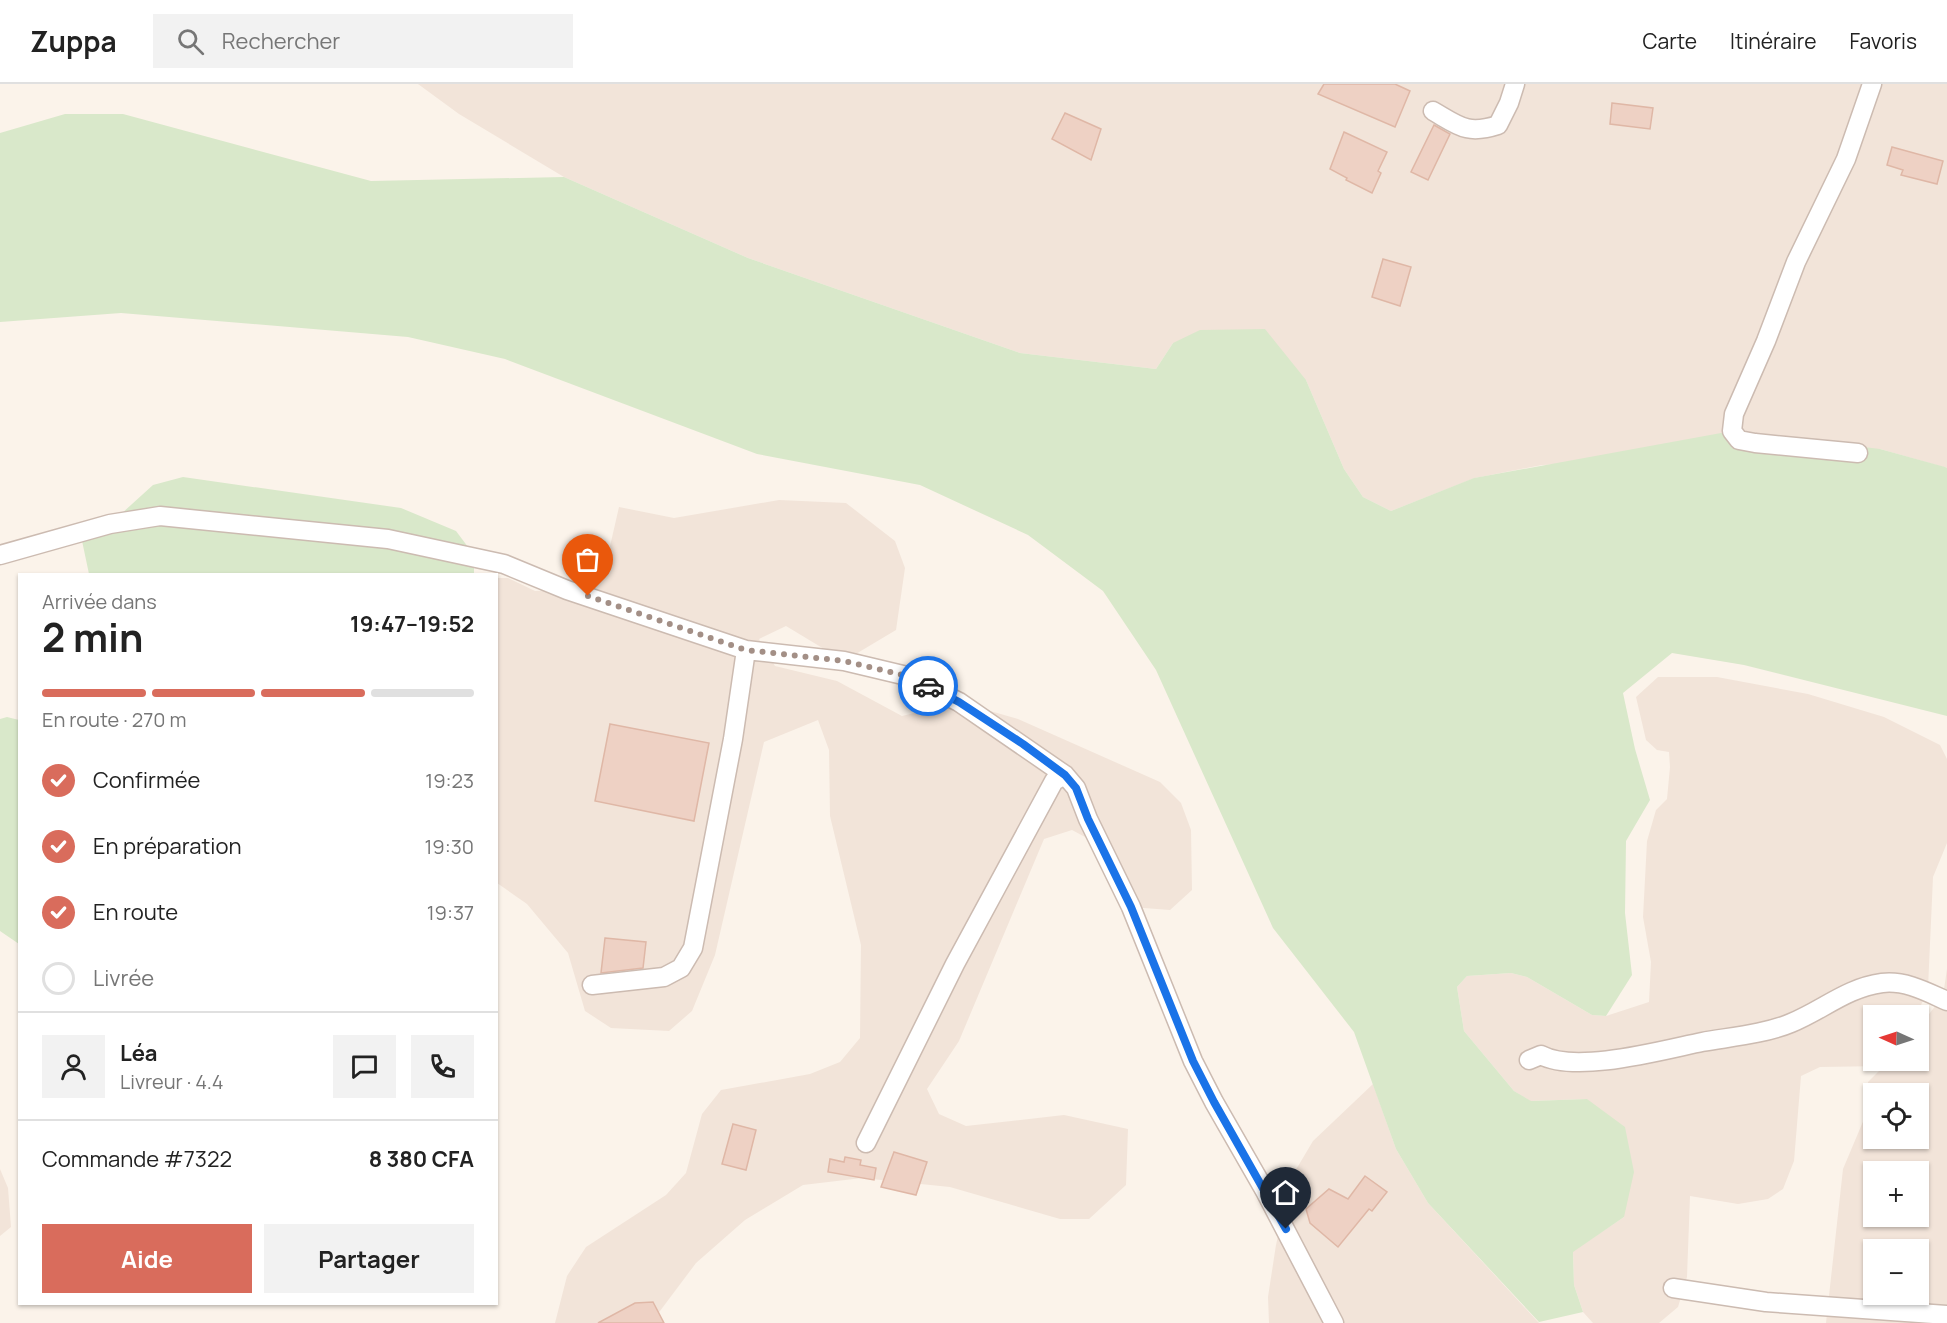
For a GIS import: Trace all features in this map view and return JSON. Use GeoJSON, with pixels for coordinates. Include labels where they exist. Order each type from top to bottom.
{"type":"FeatureCollection","features":[{"type":"Feature","properties":{"kind":"street"},"geometry":{"type":"LineString","coordinates":[[1433,111],[1464,128],[1481,131],[1498,125],[1515,84]]}},
{"type":"Feature","properties":{"kind":"street"},"geometry":{"type":"LineString","coordinates":[[1858,453],[1755,444],[1739,440],[1732,431],[1734,414],[1766,341],[1796,262],[1846,159],[1872,84]]}},
{"type":"Feature","properties":{"kind":"street"},"geometry":{"type":"LineString","coordinates":[[0,555],[110,524],[160,516],[388,539],[504,564],[567,590],[746,650],[844,661],[907,676],[959,702],[1065,775],[1076,788],[1088,819],[1131,907],[1193,1061],[1334,1323]]}},
{"type":"Feature","properties":{"kind":"street"},"geometry":{"type":"LineString","coordinates":[[592,985],[664,977],[681,968],[693,948],[733,739],[746,650]]}},
{"type":"Feature","properties":{"kind":"street"},"geometry":{"type":"LineString","coordinates":[[866,1143],[961,954],[1054,781],[1065,775]]}},
{"type":"Feature","properties":{"kind":"street"},"geometry":{"type":"LineString","coordinates":[[1529,1060],[1541,1055],[1550,1060],[1624,1059],[1753,1033],[1790,1024],[1841,995],[1883,983],[1910,985],[1947,1001]]}},
{"type":"Feature","properties":{"kind":"street"},"geometry":{"type":"LineString","coordinates":[[1672,1288],[1766,1302],[1947,1315]]}},
{"type":"Feature","properties":{"kind":"shaded area"},"geometry":{"type":"Polygon","coordinates":[[[418,84],[1947,84],[1947,468],[1880,449],[1542,465],[1475,478],[1391,511],[1363,497],[1344,469],[1306,380],[1173,343],[1156,369],[1020,353],[748,258],[564,177],[459,114],[418,84]]]}},
{"type":"Feature","properties":{"kind":"shaded area"},"geometry":{"type":"Polygon","coordinates":[[[779,500],[846,503],[895,541],[905,568],[896,630],[844,661],[786,626],[759,639],[775,666],[837,681],[902,716],[959,702],[1018,719],[1160,782],[1181,803],[1191,830],[1192,890],[1170,910],[1131,907],[1100,845],[1072,830],[1044,839],[959,1041],[927,1089],[939,1114],[966,1126],[1064,1115],[1128,1129],[1126,1185],[1089,1219],[1060,1219],[950,1187],[862,1178],[803,1185],[745,1220],[696,1263],[651,1323],[555,1323],[567,1276],[586,1247],[666,1195],[686,1173],[702,1114],[721,1090],[810,1074],[840,1062],[860,1038],[861,945],[830,816],[829,750],[818,720],[764,742],[715,955],[692,1011],[669,1031],[611,1028],[585,1011],[568,953],[527,904],[498,884],[498,578],[508,578],[535,591],[567,590],[605,568],[619,507],[674,518],[779,500]]]}},
{"type":"Feature","properties":{"kind":"shaded area"},"geometry":{"type":"Polygon","coordinates":[[[1658,677],[1717,677],[1808,694],[1884,717],[1940,745],[1947,759],[1947,843],[1933,877],[1928,988],[1921,1005],[1863,1005],[1863,1066],[1820,1067],[1801,1076],[1794,1161],[1783,1189],[1768,1199],[1738,1204],[1690,1196],[1687,1277],[1678,1307],[1659,1323],[1593,1323],[1583,1312],[1574,1285],[1573,1251],[1624,1217],[1587,1099],[1530,1101],[1514,1091],[1464,1031],[1457,987],[1467,976],[1511,973],[1527,977],[1592,1015],[1606,1016],[1649,1002],[1651,962],[1643,917],[1647,841],[1656,810],[1667,799],[1670,767],[1669,752],[1657,750],[1646,740],[1636,697],[1658,677]]]}},
{"type":"Feature","properties":{"kind":"shaded area"},"geometry":{"type":"Polygon","coordinates":[[[1947,969],[1947,1315],[1921,1313],[1920,1323],[1826,1323],[1843,1169],[1863,1122],[1863,1149],[1929,1149],[1929,1083],[1868,1082],[1879,1071],[1929,1071],[1929,1014],[1943,996],[1947,969]]]}},
{"type":"Feature","properties":{"kind":"shaded area"},"geometry":{"type":"Polygon","coordinates":[[[1373,1084],[1396,1149],[1428,1203],[1539,1323],[1269,1323],[1268,1297],[1276,1245],[1291,1178],[1313,1141],[1373,1084]]]}},
{"type":"Feature","properties":{"kind":"shaded area"},"geometry":{"type":"Polygon","coordinates":[[[0,1169],[8,1188],[11,1227],[0,1236],[0,1169]]]}},
{"type":"Feature","properties":{"kind":"green space"},"geometry":{"type":"Polygon","coordinates":[[[65,114],[123,114],[371,181],[564,177],[748,258],[1020,353],[1156,369],[1173,343],[1200,330],[1265,329],[1306,380],[1344,469],[1363,497],[1391,511],[1474,478],[1732,431],[1880,449],[1945,467],[1947,468],[1947,716],[1744,665],[1672,653],[1623,693],[1635,749],[1650,800],[1626,841],[1625,913],[1632,975],[1606,1016],[1592,1015],[1527,977],[1511,973],[1467,976],[1457,987],[1464,1031],[1514,1091],[1531,1101],[1587,1099],[1625,1127],[1634,1172],[1624,1217],[1573,1252],[1574,1285],[1583,1312],[1539,1322],[1428,1203],[1396,1149],[1354,1032],[1273,928],[1156,670],[1103,591],[1028,535],[920,485],[757,454],[505,359],[408,337],[121,313],[0,322],[0,133],[65,114]]]}},
{"type":"Feature","properties":{"kind":"green space"},"geometry":{"type":"Polygon","coordinates":[[[183,477],[401,508],[456,531],[474,555],[474,573],[89,573],[81,536],[110,524],[153,485],[183,477]]]}},
{"type":"Feature","properties":{"kind":"green space"},"geometry":{"type":"Polygon","coordinates":[[[7,717],[18,720],[18,943],[0,931],[0,719],[7,717]]]}},
{"type":"Feature","properties":{"kind":"building"},"geometry":{"type":"Polygon","coordinates":[[[1324,84],[1395,84],[1410,91],[1395,127],[1318,94],[1324,84]]]}},
{"type":"Feature","properties":{"kind":"building"},"geometry":{"type":"Polygon","coordinates":[[[1612,103],[1653,108],[1650,129],[1610,124],[1612,103]]]}},
{"type":"Feature","properties":{"kind":"building"},"geometry":{"type":"Polygon","coordinates":[[[1065,113],[1101,129],[1091,160],[1052,139],[1065,113]]]}},
{"type":"Feature","properties":{"kind":"building"},"geometry":{"type":"Polygon","coordinates":[[[1434,125],[1450,134],[1428,180],[1411,172],[1434,125]]]}},
{"type":"Feature","properties":{"kind":"building"},"geometry":{"type":"Polygon","coordinates":[[[1344,132],[1387,152],[1378,171],[1381,173],[1372,193],[1330,169],[1344,132]]]}},
{"type":"Feature","properties":{"kind":"building"},"geometry":{"type":"Polygon","coordinates":[[[1892,147],[1943,161],[1937,184],[1901,175],[1903,170],[1887,165],[1892,147]]]}},
{"type":"Feature","properties":{"kind":"building"},"geometry":{"type":"Polygon","coordinates":[[[1383,259],[1411,267],[1400,306],[1372,297],[1383,259]]]}},
{"type":"Feature","properties":{"kind":"building"},"geometry":{"type":"Polygon","coordinates":[[[610,724],[709,743],[694,821],[595,801],[610,724]]]}},
{"type":"Feature","properties":{"kind":"building"},"geometry":{"type":"Polygon","coordinates":[[[605,938],[646,942],[643,968],[601,973],[605,938]]]}},
{"type":"Feature","properties":{"kind":"building"},"geometry":{"type":"Polygon","coordinates":[[[733,1124],[756,1130],[746,1170],[722,1164],[733,1124]]]}},
{"type":"Feature","properties":{"kind":"building"},"geometry":{"type":"Polygon","coordinates":[[[894,1152],[927,1162],[916,1195],[881,1187],[894,1152]]]}},
{"type":"Feature","properties":{"kind":"building"},"geometry":{"type":"Polygon","coordinates":[[[845,1157],[861,1160],[860,1165],[876,1168],[874,1180],[828,1172],[830,1159],[844,1162],[845,1157]]]}},
{"type":"Feature","properties":{"kind":"building"},"geometry":{"type":"Polygon","coordinates":[[[1365,1176],[1387,1192],[1372,1211],[1369,1209],[1338,1247],[1310,1223],[1306,1209],[1329,1189],[1348,1199],[1365,1176]]]}},
{"type":"Feature","properties":{"kind":"building"},"geometry":{"type":"Polygon","coordinates":[[[653,1302],[664,1323],[598,1323],[635,1303],[653,1302]]]}},
{"type":"Feature","properties":{"kind":"way so far"},"geometry":{"type":"LineString","coordinates":[[588,596],[746,650],[844,661],[907,676],[928,686]]}},
{"type":"Feature","properties":{"kind":"route"},"geometry":{"type":"LineString","coordinates":[[928,686],[959,702],[1023,744],[1065,775],[1076,788],[1088,819],[1131,907],[1193,1061],[1286,1229]]}}]}
